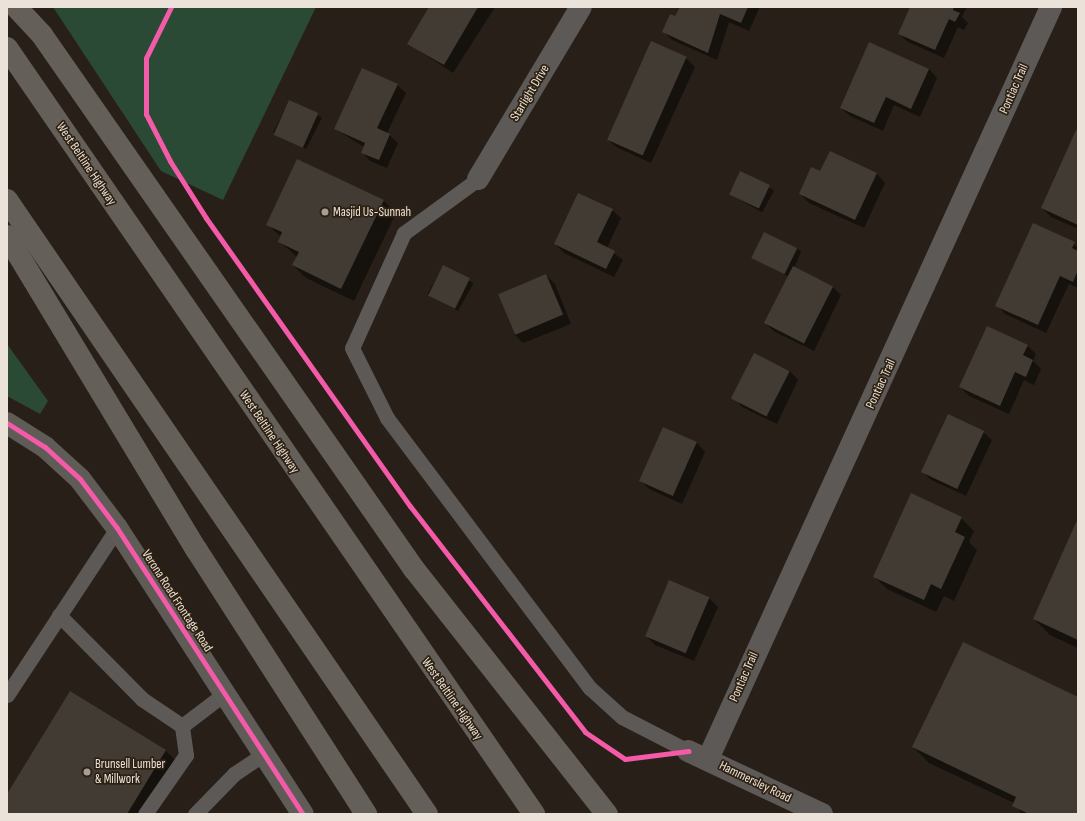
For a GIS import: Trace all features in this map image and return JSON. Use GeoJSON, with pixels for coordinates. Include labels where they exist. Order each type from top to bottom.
{"type":"FeatureCollection","features":[{"type":"Feature","properties":{"kind":"highway"},"geometry":{"type":"LineString","coordinates":[[16,7],[42,35],[414,569],[607,814]]}},
{"type":"Feature","properties":{"kind":"highway","name":"West Beltline Highway"},"geometry":{"type":"LineString","coordinates":[[7,48],[534,814]]}},
{"type":"Feature","properties":{"kind":"highway"},"geometry":{"type":"LineString","coordinates":[[7,200],[427,814]]}},
{"type":"Feature","properties":{"kind":"highway"},"geometry":{"type":"LineString","coordinates":[[7,236],[196,550],[366,814]]}},
{"type":"Feature","properties":{"kind":"street","name":"Starlight Drive"},"geometry":{"type":"LineString","coordinates":[[478,179],[581,7]]}},
{"type":"Feature","properties":{"kind":"street","name":"Pontiac Trail"},"geometry":{"type":"LineString","coordinates":[[708,759],[1051,7]]}},
{"type":"Feature","properties":{"kind":"street","name":"Verona Road Frontage Road"},"geometry":{"type":"LineString","coordinates":[[7,422],[45,447],[80,479],[117,528],[224,694],[265,753],[303,814]]}},
{"type":"Feature","properties":{"kind":"street","name":"Hammersley Road"},"geometry":{"type":"LineString","coordinates":[[688,750],[708,759],[800,809],[822,814]]}},
{"type":"Feature","properties":{"kind":"lane"},"geometry":{"type":"LineString","coordinates":[[478,179],[404,234],[352,348],[387,418],[590,688],[622,717],[688,750]]}},
{"type":"Feature","properties":{"kind":"lane"},"geometry":{"type":"LineString","coordinates":[[7,695],[117,528]]}},
{"type":"Feature","properties":{"kind":"lane"},"geometry":{"type":"LineString","coordinates":[[59,615],[142,699],[182,726],[186,755],[145,814]]}},
{"type":"Feature","properties":{"kind":"lane"},"geometry":{"type":"LineString","coordinates":[[182,726],[224,694]]}},
{"type":"Feature","properties":{"kind":"lane"},"geometry":{"type":"LineString","coordinates":[[195,814],[234,774],[265,753]]}},
{"type":"Feature","properties":{"kind":"green space"},"geometry":{"type":"Polygon","coordinates":[[[53,7],[316,7],[223,200],[161,171],[53,7]]]}},
{"type":"Feature","properties":{"kind":"green space"},"geometry":{"type":"Polygon","coordinates":[[[7,344],[48,401],[40,414],[7,396],[7,344]]]}},
{"type":"Feature","properties":{"kind":"building"},"geometry":{"type":"Polygon","coordinates":[[[429,7],[478,7],[444,65],[407,44],[429,7]]]}},
{"type":"Feature","properties":{"kind":"building"},"geometry":{"type":"Polygon","coordinates":[[[680,7],[748,7],[741,23],[720,14],[708,53],[662,32],[670,14],[675,16],[680,7]]]}},
{"type":"Feature","properties":{"kind":"building"},"geometry":{"type":"Polygon","coordinates":[[[910,7],[954,7],[953,10],[960,13],[955,22],[949,19],[935,50],[898,34],[910,7]]]}},
{"type":"Feature","properties":{"kind":"building"},"geometry":{"type":"Polygon","coordinates":[[[651,41],[687,57],[643,156],[607,140],[651,41]]]}},
{"type":"Feature","properties":{"kind":"building"},"geometry":{"type":"Polygon","coordinates":[[[869,42],[929,69],[911,109],[886,97],[874,123],[840,108],[869,42]]]}},
{"type":"Feature","properties":{"kind":"building"},"geometry":{"type":"Polygon","coordinates":[[[362,68],[398,84],[377,128],[390,134],[379,160],[361,153],[365,143],[334,129],[362,68]]]}},
{"type":"Feature","properties":{"kind":"building"},"geometry":{"type":"Polygon","coordinates":[[[289,100],[318,113],[303,148],[274,135],[289,100]]]}},
{"type":"Feature","properties":{"kind":"building"},"geometry":{"type":"Polygon","coordinates":[[[1076,130],[1078,131],[1078,225],[1041,208],[1076,130]]]}},
{"type":"Feature","properties":{"kind":"building"},"geometry":{"type":"Polygon","coordinates":[[[830,151],[877,173],[855,220],[799,194],[811,167],[820,171],[830,151]]]}},
{"type":"Feature","properties":{"kind":"building","name":"Masjid Us-Sunnah"},"geometry":{"type":"Polygon","coordinates":[[[297,159],[384,200],[341,289],[292,265],[299,252],[278,242],[282,232],[266,225],[297,159]]]}},
{"type":"Feature","properties":{"kind":"building"},"geometry":{"type":"Polygon","coordinates":[[[740,171],[770,185],[759,209],[729,195],[740,171]]]}},
{"type":"Feature","properties":{"kind":"building"},"geometry":{"type":"Polygon","coordinates":[[[578,193],[613,209],[597,242],[615,251],[606,269],[554,244],[578,193]]]}},
{"type":"Feature","properties":{"kind":"building"},"geometry":{"type":"Polygon","coordinates":[[[1033,223],[1075,242],[1072,248],[1078,251],[1078,270],[1073,282],[1060,276],[1038,325],[995,306],[1033,223]]]}},
{"type":"Feature","properties":{"kind":"building"},"geometry":{"type":"Polygon","coordinates":[[[764,232],[797,248],[785,274],[751,258],[764,232]]]}},
{"type":"Feature","properties":{"kind":"building"},"geometry":{"type":"Polygon","coordinates":[[[443,265],[470,278],[455,309],[428,296],[443,265]]]}},
{"type":"Feature","properties":{"kind":"building"},"geometry":{"type":"Polygon","coordinates":[[[793,266],[833,286],[804,343],[764,323],[793,266]]]}},
{"type":"Feature","properties":{"kind":"building"},"geometry":{"type":"Polygon","coordinates":[[[546,274],[563,315],[515,335],[498,294],[546,274]]]}},
{"type":"Feature","properties":{"kind":"building"},"geometry":{"type":"Polygon","coordinates":[[[987,326],[1028,345],[1023,355],[1033,360],[1026,377],[1015,372],[1000,406],[959,387],[987,326]]]}},
{"type":"Feature","properties":{"kind":"building"},"geometry":{"type":"Polygon","coordinates":[[[754,353],[790,371],[766,417],[731,398],[754,353]]]}},
{"type":"Feature","properties":{"kind":"building"},"geometry":{"type":"Polygon","coordinates":[[[948,414],[984,431],[957,489],[921,472],[948,414]]]}},
{"type":"Feature","properties":{"kind":"building"},"geometry":{"type":"Polygon","coordinates":[[[663,427],[697,442],[673,496],[639,481],[663,427]]]}},
{"type":"Feature","properties":{"kind":"building"},"geometry":{"type":"Polygon","coordinates":[[[911,493],[962,517],[955,532],[965,537],[941,589],[931,584],[924,600],[873,577],[911,493]]]}},
{"type":"Feature","properties":{"kind":"building"},"geometry":{"type":"Polygon","coordinates":[[[1078,518],[1078,640],[1033,619],[1078,518]]]}},
{"type":"Feature","properties":{"kind":"building"},"geometry":{"type":"Polygon","coordinates":[[[669,580],[710,597],[686,653],[645,636],[669,580]]]}},
{"type":"Feature","properties":{"kind":"building"},"geometry":{"type":"Polygon","coordinates":[[[963,642],[1078,697],[1078,814],[1029,814],[1012,806],[1016,797],[912,747],[963,642]]]}},
{"type":"Feature","properties":{"kind":"building","name":"Brunsell Lumber & Millwork"},"geometry":{"type":"Polygon","coordinates":[[[70,691],[166,750],[127,814],[7,814],[7,794],[70,691]]]}},
{"type":"Feature","properties":{"kind":"cycle path"},"geometry":{"type":"LineString","coordinates":[[171,7],[146,58],[146,114],[170,161],[206,218],[410,506],[585,732],[625,759],[688,751]]}},
{"type":"Feature","properties":{"kind":"cycle path"},"geometry":{"type":"LineString","coordinates":[[7,423],[45,447],[80,479],[117,528],[303,814]]}},
{"type":"Feature","properties":{"kind":"place","name":"Masjid Us-Sunnah"},"geometry":{"type":"Point","coordinates":[325,212]}},
{"type":"Feature","properties":{"kind":"place","name":"Brunsell Lumber & Millwork"},"geometry":{"type":"Point","coordinates":[87,772]}}]}
